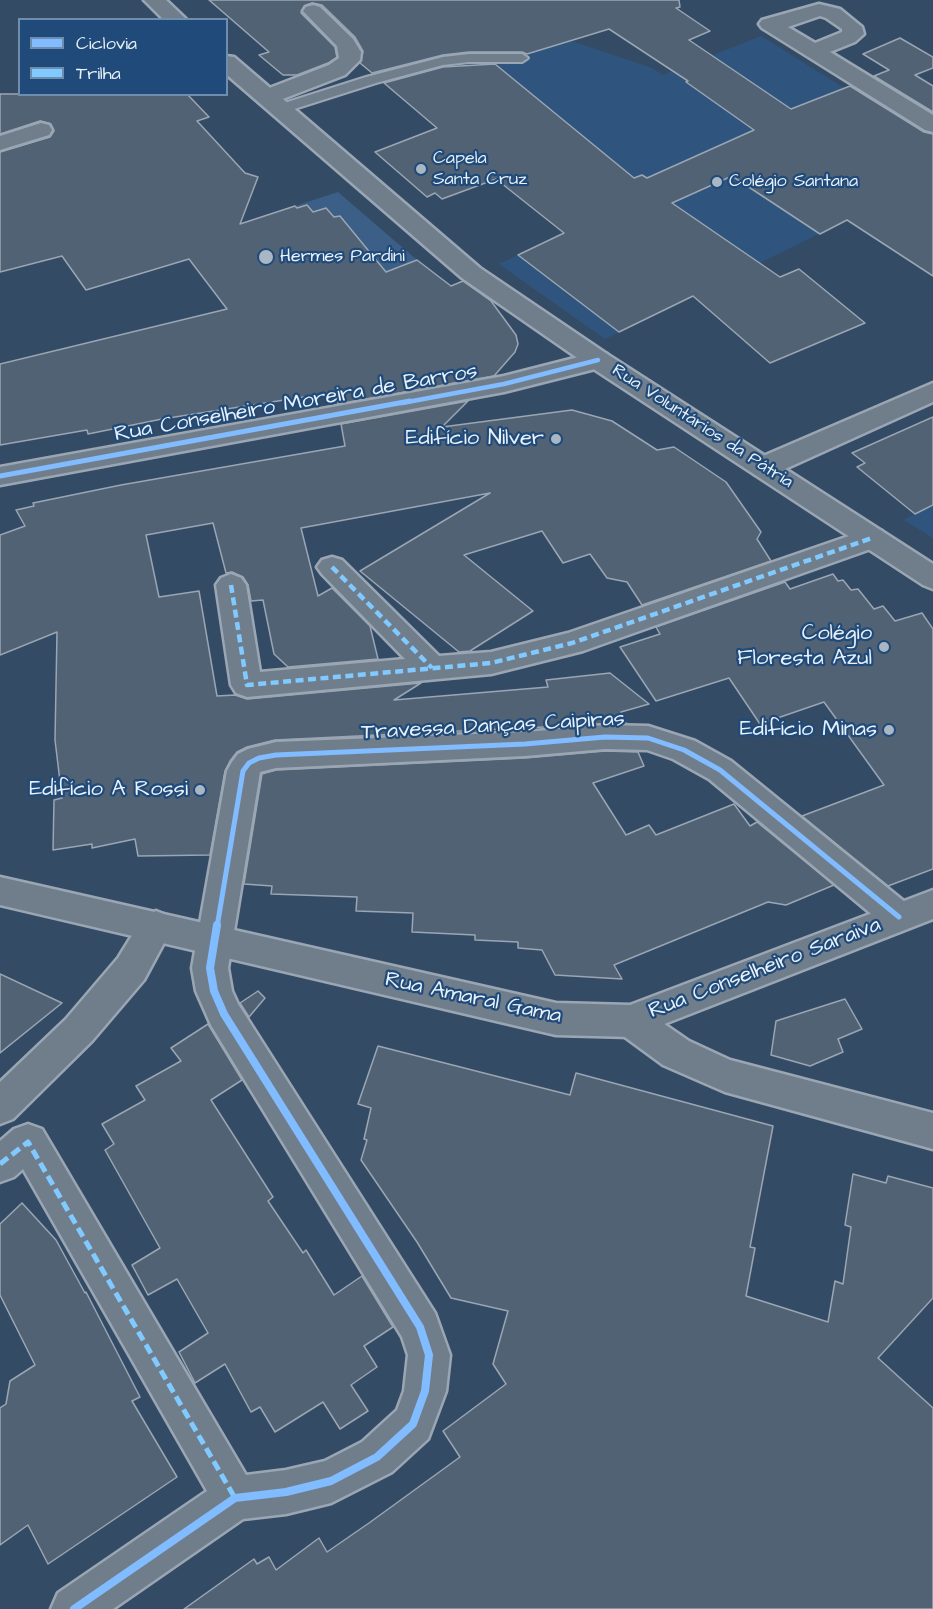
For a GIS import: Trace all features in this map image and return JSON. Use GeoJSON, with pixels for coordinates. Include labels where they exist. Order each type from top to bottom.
{"type":"FeatureCollection","features":[{"type":"Feature","properties":{"kind":"street"},"geometry":{"type":"LineString","coordinates":[[154,0],[175,18]]}},
{"type":"Feature","properties":{"kind":"street"},"geometry":{"type":"LineString","coordinates":[[815,51],[848,38],[853,34],[852,27],[832,13],[819,10],[770,25],[933,125]]}},
{"type":"Feature","properties":{"kind":"street"},"geometry":{"type":"LineString","coordinates":[[274,103],[337,70],[349,60],[350,52],[346,43],[313,11]]}},
{"type":"Feature","properties":{"kind":"street","name":"Rua Voluntários da Pátria"},"geometry":{"type":"LineString","coordinates":[[228,64],[444,252],[520,308],[933,578]]}},
{"type":"Feature","properties":{"kind":"street"},"geometry":{"type":"LineString","coordinates":[[0,143],[41,130]]}},
{"type":"Feature","properties":{"kind":"street","name":"Rua Conselheiro Moreira de Barros"},"geometry":{"type":"LineString","coordinates":[[0,476],[504,384],[598,360]]}},
{"type":"Feature","properties":{"kind":"street"},"geometry":{"type":"LineString","coordinates":[[764,467],[933,392]]}},
{"type":"Feature","properties":{"kind":"street"},"geometry":{"type":"LineString","coordinates":[[231,585],[248,686],[491,663],[572,643],[872,538]]}},
{"type":"Feature","properties":{"kind":"street"},"geometry":{"type":"LineString","coordinates":[[332,567],[432,668]]}},
{"type":"Feature","properties":{"kind":"street","name":"Travessa Danças Caipiras"},"geometry":{"type":"LineString","coordinates":[[236,1498],[286,1492],[331,1481],[377,1457],[413,1424],[425,1391],[429,1355],[420,1327],[224,1014],[214,991],[210,968],[243,771],[249,764],[259,758],[525,744],[605,737],[648,738],[684,750],[720,770],[899,917]]}},
{"type":"Feature","properties":{"kind":"street","name":"Rua Amaral Gama"},"geometry":{"type":"LineString","coordinates":[[0,891],[556,1019],[631,1021]]}},
{"type":"Feature","properties":{"kind":"street","name":"Rua Conselheiro Saraiva"},"geometry":{"type":"LineString","coordinates":[[631,1021],[933,904]]}},
{"type":"Feature","properties":{"kind":"street"},"geometry":{"type":"LineString","coordinates":[[0,1107],[86,1022],[131,969],[156,926]]}},
{"type":"Feature","properties":{"kind":"street"},"geometry":{"type":"LineString","coordinates":[[631,1021],[676,1053],[725,1075],[933,1131]]}},
{"type":"Feature","properties":{"kind":"street"},"geometry":{"type":"LineString","coordinates":[[0,1164],[28,1142],[236,1498],[74,1609]]}},
{"type":"Feature","properties":{"kind":"lane"},"geometry":{"type":"LineString","coordinates":[[274,103],[443,61],[469,58],[522,58]]}},
{"type":"Feature","properties":{"kind":"shaded area","name":"Colégio Santana"},"geometry":{"type":"Polygon","coordinates":[[[536,29],[652,68],[663,75],[761,36],[933,144],[847,220],[605,339],[499,264],[564,233],[373,74],[536,29]]]}},
{"type":"Feature","properties":{"kind":"shaded area"},"geometry":{"type":"Polygon","coordinates":[[[338,192],[417,260],[383,273],[340,216],[334,217],[326,208],[313,212],[295,206],[338,192]]]}},
{"type":"Feature","properties":{"kind":"shaded area"},"geometry":{"type":"Polygon","coordinates":[[[933,505],[933,538],[904,520],[933,505]]]}},
{"type":"Feature","properties":{"kind":"building","name":"Colégio Santana"},"geometry":{"type":"Polygon","coordinates":[[[209,0],[679,0],[680,7],[676,8],[710,31],[689,40],[791,109],[850,86],[924,132],[933,134],[933,276],[847,220],[820,234],[732,176],[672,203],[780,277],[799,269],[865,323],[770,363],[693,296],[619,332],[518,255],[564,233],[496,179],[442,199],[435,193],[427,197],[375,152],[437,128],[384,83],[443,67],[495,64],[634,178],[642,175],[647,178],[754,130],[686,82],[688,81],[609,29],[527,54],[522,52],[469,52],[443,55],[372,73],[360,63],[363,51],[355,37],[322,5],[312,3],[304,6],[301,13],[335,47],[337,57],[297,75],[283,75],[259,55],[269,52],[209,0]]]}},
{"type":"Feature","properties":{"kind":"building"},"geometry":{"type":"Polygon","coordinates":[[[900,38],[933,57],[933,68],[915,75],[933,86],[933,112],[874,76],[889,70],[863,54],[900,38]]]}},
{"type":"Feature","properties":{"kind":"building"},"geometry":{"type":"Polygon","coordinates":[[[0,94],[18,94],[18,96],[189,96],[209,117],[197,121],[245,173],[258,177],[240,224],[295,206],[297,208],[307,205],[313,212],[326,208],[334,217],[340,216],[386,272],[417,260],[451,286],[463,281],[491,301],[516,335],[518,344],[515,352],[494,376],[338,404],[336,392],[162,419],[88,434],[87,430],[0,445],[0,364],[227,309],[189,259],[86,290],[62,256],[0,272],[0,152],[50,137],[54,131],[51,124],[40,121],[0,134],[0,94]]]}},
{"type":"Feature","properties":{"kind":"building"},"geometry":{"type":"Polygon","coordinates":[[[468,401],[442,427],[572,410],[612,421],[657,450],[674,447],[726,482],[761,532],[757,539],[771,561],[642,605],[627,582],[607,578],[590,554],[563,563],[542,531],[464,555],[533,611],[470,651],[459,652],[360,571],[490,493],[301,528],[318,596],[332,588],[370,626],[378,659],[288,667],[274,654],[263,600],[251,601],[248,585],[243,577],[232,572],[226,573],[213,523],[146,535],[159,597],[199,591],[217,696],[235,695],[247,699],[421,683],[394,700],[548,687],[546,680],[610,673],[649,704],[621,712],[626,723],[275,740],[247,747],[237,752],[230,761],[225,771],[210,855],[138,856],[135,839],[92,848],[92,844],[53,850],[54,800],[62,798],[55,740],[57,632],[0,655],[0,535],[25,526],[16,510],[34,506],[33,503],[121,485],[345,446],[341,424],[468,401]]]}},
{"type":"Feature","properties":{"kind":"building"},"geometry":{"type":"Polygon","coordinates":[[[933,417],[933,505],[915,514],[857,467],[865,463],[852,453],[933,417]]]}},
{"type":"Feature","properties":{"kind":"building"},"geometry":{"type":"Polygon","coordinates":[[[833,574],[838,581],[843,580],[851,590],[858,589],[874,609],[883,606],[895,621],[922,613],[933,629],[933,869],[888,886],[802,816],[884,785],[824,702],[760,724],[729,678],[656,701],[620,647],[660,634],[656,627],[785,582],[790,589],[833,574]]]}},
{"type":"Feature","properties":{"kind":"building"},"geometry":{"type":"Polygon","coordinates":[[[605,751],[638,752],[644,766],[593,783],[626,835],[649,825],[656,835],[734,804],[750,826],[757,822],[834,885],[786,905],[768,902],[614,965],[622,979],[555,975],[542,950],[518,948],[518,942],[475,940],[475,935],[412,932],[413,913],[356,911],[357,897],[271,894],[272,886],[244,884],[262,774],[276,770],[525,758],[605,751]]]}},
{"type":"Feature","properties":{"kind":"building"},"geometry":{"type":"Polygon","coordinates":[[[0,974],[62,1003],[0,1053],[0,974]]]}},
{"type":"Feature","properties":{"kind":"building"},"geometry":{"type":"Polygon","coordinates":[[[258,991],[265,998],[249,1017],[240,1003],[258,991]]]}},
{"type":"Feature","properties":{"kind":"building"},"geometry":{"type":"Polygon","coordinates":[[[845,999],[862,1029],[838,1039],[843,1052],[810,1066],[771,1055],[776,1021],[845,999]]]}},
{"type":"Feature","properties":{"kind":"building"},"geometry":{"type":"Polygon","coordinates":[[[208,1024],[242,1080],[211,1100],[273,1197],[268,1201],[303,1253],[306,1250],[334,1295],[362,1276],[393,1327],[364,1346],[377,1367],[351,1385],[368,1411],[340,1429],[323,1402],[275,1432],[260,1407],[251,1412],[225,1364],[195,1383],[179,1352],[208,1333],[177,1279],[148,1295],[132,1265],[160,1248],[105,1150],[114,1144],[102,1124],[145,1100],[136,1086],[181,1061],[171,1048],[208,1024]]]}},
{"type":"Feature","properties":{"kind":"building"},"geometry":{"type":"Polygon","coordinates":[[[378,1046],[570,1095],[576,1073],[773,1126],[750,1247],[755,1248],[746,1296],[828,1322],[835,1281],[843,1284],[851,1227],[845,1225],[853,1174],[886,1183],[888,1176],[933,1188],[933,1298],[878,1358],[933,1408],[933,1609],[184,1609],[254,1559],[257,1564],[269,1557],[276,1570],[319,1538],[327,1552],[369,1523],[460,1457],[443,1431],[506,1384],[493,1364],[508,1311],[451,1298],[417,1242],[361,1160],[367,1140],[364,1139],[371,1108],[358,1104],[378,1046]]]}},
{"type":"Feature","properties":{"kind":"building"},"geometry":{"type":"Polygon","coordinates":[[[22,1203],[56,1240],[86,1292],[140,1397],[132,1401],[177,1477],[48,1564],[28,1525],[0,1545],[0,1408],[6,1404],[10,1381],[35,1365],[0,1295],[0,1224],[22,1203]]]}},
{"type":"Feature","properties":{"kind":"marked path"},"geometry":{"type":"LineString","coordinates":[[231,585],[247,685],[491,663],[572,643],[872,538]]}},
{"type":"Feature","properties":{"kind":"marked path"},"geometry":{"type":"LineString","coordinates":[[332,567],[432,668]]}},
{"type":"Feature","properties":{"kind":"marked path"},"geometry":{"type":"LineString","coordinates":[[0,1164],[28,1142],[235,1498]]}},
{"type":"Feature","properties":{"kind":"cycle path"},"geometry":{"type":"LineString","coordinates":[[0,476],[504,384],[598,360]]}},
{"type":"Feature","properties":{"kind":"cycle path"},"geometry":{"type":"LineString","coordinates":[[74,1609],[235,1498],[286,1492],[331,1481],[377,1457],[413,1424],[425,1391],[429,1355],[420,1327],[224,1014],[214,991],[210,968],[243,771],[249,763],[259,758],[276,755],[525,744],[605,737],[648,738],[684,750],[720,770],[899,917]]}},
{"type":"Feature","properties":{"kind":"place","name":"Capela Santa Cruz"},"geometry":{"type":"Point","coordinates":[421,169]}},
{"type":"Feature","properties":{"kind":"place","name":"Colégio Santana"},"geometry":{"type":"Point","coordinates":[717,182]}},
{"type":"Feature","properties":{"kind":"place","name":"Hermes Pardini"},"geometry":{"type":"Point","coordinates":[266,257]}},
{"type":"Feature","properties":{"kind":"place","name":"Edifício Nilver"},"geometry":{"type":"Point","coordinates":[556,439]}},
{"type":"Feature","properties":{"kind":"place","name":"Colégio Floresta Azul"},"geometry":{"type":"Point","coordinates":[884,647]}},
{"type":"Feature","properties":{"kind":"place","name":"Edifício Minas"},"geometry":{"type":"Point","coordinates":[889,730]}},
{"type":"Feature","properties":{"kind":"place","name":"Edifício A Rossi"},"geometry":{"type":"Point","coordinates":[200,790]}}]}
